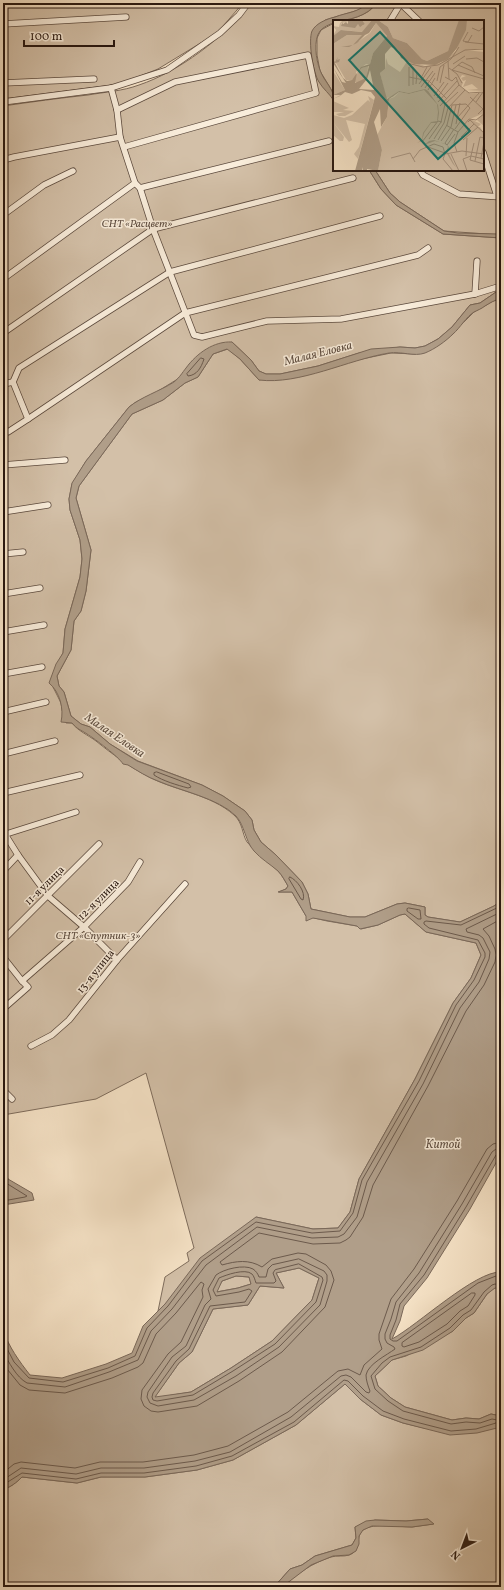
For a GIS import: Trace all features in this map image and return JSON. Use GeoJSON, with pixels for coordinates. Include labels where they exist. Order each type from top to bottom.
{"type":"FeatureCollection","features":[{"type":"Feature","properties":{"kind":"street"},"geometry":{"type":"LineString","coordinates":[[3,102],[112,88],[167,70],[220,33],[239,15],[248,3]]}},
{"type":"Feature","properties":{"kind":"street"},"geometry":{"type":"LineString","coordinates":[[391,20],[401,4],[418,20]]}},
{"type":"Feature","properties":{"kind":"street"},"geometry":{"type":"LineString","coordinates":[[3,24],[126,17]]}},
{"type":"Feature","properties":{"kind":"street"},"geometry":{"type":"LineString","coordinates":[[117,110],[175,82],[308,55],[316,93],[124,147]]}},
{"type":"Feature","properties":{"kind":"street"},"geometry":{"type":"LineString","coordinates":[[3,83],[94,79]]}},
{"type":"Feature","properties":{"kind":"street"},"geometry":{"type":"LineString","coordinates":[[112,88],[117,110],[120,137],[135,183],[140,188],[153,229],[194,335],[202,337],[267,321],[341,319],[475,294],[501,286]]}},
{"type":"Feature","properties":{"kind":"street"},"geometry":{"type":"LineString","coordinates":[[3,160],[120,137]]}},
{"type":"Feature","properties":{"kind":"street"},"geometry":{"type":"LineString","coordinates":[[140,188],[330,141]]}},
{"type":"Feature","properties":{"kind":"street"},"geometry":{"type":"LineString","coordinates":[[421,171],[423,175],[459,194],[499,197],[484,155]]}},
{"type":"Feature","properties":{"kind":"street"},"geometry":{"type":"LineString","coordinates":[[3,215],[44,185],[73,170]]}},
{"type":"Feature","properties":{"kind":"street"},"geometry":{"type":"LineString","coordinates":[[3,333],[153,229],[353,178]]}},
{"type":"Feature","properties":{"kind":"street"},"geometry":{"type":"LineString","coordinates":[[3,279],[135,183]]}},
{"type":"Feature","properties":{"kind":"street"},"geometry":{"type":"LineString","coordinates":[[28,419],[13,382],[19,368],[170,272],[380,216]]}},
{"type":"Feature","properties":{"kind":"street"},"geometry":{"type":"LineString","coordinates":[[3,432],[8,432],[28,419],[185,313],[418,255],[428,248]]}},
{"type":"Feature","properties":{"kind":"street"},"geometry":{"type":"LineString","coordinates":[[475,294],[477,261]]}},
{"type":"Feature","properties":{"kind":"street"},"geometry":{"type":"LineString","coordinates":[[3,384],[13,382]]}},
{"type":"Feature","properties":{"kind":"street"},"geometry":{"type":"LineString","coordinates":[[3,465],[65,460]]}},
{"type":"Feature","properties":{"kind":"street"},"geometry":{"type":"LineString","coordinates":[[3,512],[48,505]]}},
{"type":"Feature","properties":{"kind":"street"},"geometry":{"type":"LineString","coordinates":[[3,554],[23,552]]}},
{"type":"Feature","properties":{"kind":"street"},"geometry":{"type":"LineString","coordinates":[[3,594],[40,588]]}},
{"type":"Feature","properties":{"kind":"street"},"geometry":{"type":"LineString","coordinates":[[3,632],[44,625]]}},
{"type":"Feature","properties":{"kind":"street"},"geometry":{"type":"LineString","coordinates":[[3,674],[42,667]]}},
{"type":"Feature","properties":{"kind":"street"},"geometry":{"type":"LineString","coordinates":[[3,712],[46,702]]}},
{"type":"Feature","properties":{"kind":"street"},"geometry":{"type":"LineString","coordinates":[[3,754],[55,741]]}},
{"type":"Feature","properties":{"kind":"street"},"geometry":{"type":"LineString","coordinates":[[3,793],[80,774]]}},
{"type":"Feature","properties":{"kind":"street"},"geometry":{"type":"LineString","coordinates":[[76,812],[4,833],[48,896],[84,927],[116,960]]}},
{"type":"Feature","properties":{"kind":"street","name":"11-я улица"},"geometry":{"type":"LineString","coordinates":[[3,940],[99,844]]}},
{"type":"Feature","properties":{"kind":"street"},"geometry":{"type":"LineString","coordinates":[[3,871],[18,855]]}},
{"type":"Feature","properties":{"kind":"street","name":"12-я улица"},"geometry":{"type":"LineString","coordinates":[[22,981],[84,927],[128,882],[140,862]]}},
{"type":"Feature","properties":{"kind":"street","name":"13-я улица"},"geometry":{"type":"LineString","coordinates":[[31,1046],[52,1035],[69,1020],[116,960],[185,884]]}},
{"type":"Feature","properties":{"kind":"street"},"geometry":{"type":"LineString","coordinates":[[3,958],[28,987],[3,1009]]}},
{"type":"Feature","properties":{"kind":"street"},"geometry":{"type":"LineString","coordinates":[[3,1090],[12,1099]]}},
{"type":"Feature","properties":{"kind":"green space"},"geometry":{"type":"Polygon","coordinates":[[[3,3],[243,3],[217,33],[158,69],[120,84],[3,99],[3,3]]]}},
{"type":"Feature","properties":{"kind":"green space"},"geometry":{"type":"Polygon","coordinates":[[[250,3],[368,3],[362,9],[325,20],[311,43],[312,61],[319,82],[329,92],[333,99],[333,171],[370,171],[381,189],[396,205],[443,234],[501,238],[501,291],[499,290],[480,303],[470,305],[452,327],[438,339],[425,346],[415,348],[400,347],[359,353],[318,366],[280,374],[266,374],[259,371],[251,360],[232,342],[190,363],[182,376],[129,407],[86,461],[72,484],[69,499],[70,510],[80,540],[82,559],[80,577],[65,629],[63,653],[52,685],[61,703],[66,723],[72,723],[80,731],[108,751],[149,777],[159,782],[204,797],[225,808],[234,815],[241,825],[247,842],[281,874],[285,880],[288,886],[286,889],[279,892],[292,892],[306,916],[357,926],[361,929],[378,925],[405,914],[426,932],[476,943],[481,955],[471,978],[453,1003],[415,1079],[359,1179],[350,1212],[338,1228],[313,1229],[256,1217],[158,1311],[165,1277],[189,1261],[187,1253],[194,1248],[146,1073],[96,1099],[3,1115],[3,106],[88,95],[133,87],[154,79],[185,62],[215,40],[240,16],[250,3]]]}},
{"type":"Feature","properties":{"kind":"green space"},"geometry":{"type":"Polygon","coordinates":[[[376,3],[501,3],[501,235],[444,231],[400,202],[390,193],[376,171],[484,171],[484,20],[346,20],[366,13],[374,7],[376,3]]]}},
{"type":"Feature","properties":{"kind":"green space"},"geometry":{"type":"Polygon","coordinates":[[[333,24],[333,92],[320,71],[317,55],[317,38],[321,30],[333,24]]]}},
{"type":"Feature","properties":{"kind":"green space"},"geometry":{"type":"Polygon","coordinates":[[[501,299],[501,901],[494,906],[460,922],[428,917],[425,915],[425,907],[405,903],[397,904],[365,917],[350,917],[311,909],[308,894],[302,882],[261,842],[254,830],[252,820],[245,811],[223,796],[202,785],[138,761],[110,744],[90,727],[81,724],[71,716],[64,692],[59,686],[57,676],[71,650],[74,621],[81,611],[86,591],[91,550],[76,498],[79,486],[132,414],[163,400],[185,383],[198,377],[213,354],[228,349],[240,359],[259,380],[391,353],[415,354],[464,322],[474,312],[495,300],[501,299]]]}},
{"type":"Feature","properties":{"kind":"green space"},"geometry":{"type":"Polygon","coordinates":[[[299,1268],[319,1278],[312,1300],[272,1341],[191,1392],[154,1398],[179,1363],[192,1352],[213,1309],[248,1305],[260,1286],[284,1288],[276,1273],[299,1268]]]}},
{"type":"Feature","properties":{"kind":"green space"},"geometry":{"type":"Polygon","coordinates":[[[236,1276],[249,1277],[251,1284],[216,1292],[222,1281],[236,1276]]]}},
{"type":"Feature","properties":{"kind":"green space"},"geometry":{"type":"Polygon","coordinates":[[[495,1287],[501,1289],[501,1416],[491,1414],[479,1419],[466,1418],[452,1420],[405,1407],[391,1398],[378,1386],[375,1376],[392,1360],[406,1356],[453,1331],[466,1318],[474,1313],[487,1294],[495,1287]]]}},
{"type":"Feature","properties":{"kind":"green space"},"geometry":{"type":"Polygon","coordinates":[[[345,1384],[360,1399],[381,1415],[403,1423],[424,1428],[501,1427],[501,1587],[282,1587],[299,1573],[317,1562],[336,1556],[347,1556],[353,1553],[356,1550],[359,1536],[363,1530],[373,1526],[412,1527],[433,1524],[428,1519],[406,1521],[375,1520],[355,1527],[356,1538],[352,1545],[315,1556],[302,1565],[290,1569],[274,1587],[3,1587],[3,1489],[16,1483],[22,1477],[77,1483],[101,1477],[145,1477],[197,1470],[233,1460],[296,1425],[345,1384]]]}},
{"type":"Feature","properties":{"kind":"water"},"geometry":{"type":"Polygon","coordinates":[[[368,3],[376,3],[373,8],[357,17],[345,20],[333,20],[333,23],[321,30],[316,39],[317,61],[322,74],[331,89],[333,99],[321,85],[315,72],[311,49],[312,31],[322,22],[356,11],[368,3]]]}},
{"type":"Feature","properties":{"kind":"water"},"geometry":{"type":"Polygon","coordinates":[[[370,171],[376,171],[390,193],[400,202],[444,231],[458,233],[499,234],[501,235],[501,238],[443,234],[396,205],[381,189],[370,171]]]}},
{"type":"Feature","properties":{"kind":"water","name":"Китой"},"geometry":{"type":"Polygon","coordinates":[[[499,290],[501,291],[501,299],[496,300],[474,312],[456,332],[436,347],[425,353],[389,353],[373,356],[307,376],[291,379],[275,381],[259,380],[240,359],[227,349],[213,354],[198,377],[185,383],[163,400],[132,414],[79,486],[76,498],[91,550],[86,591],[81,611],[74,621],[71,650],[57,676],[59,686],[64,692],[71,716],[81,724],[90,727],[110,744],[137,761],[202,785],[223,796],[245,811],[252,820],[254,830],[261,842],[302,882],[308,894],[311,909],[350,917],[365,917],[397,904],[405,903],[425,907],[425,915],[428,917],[460,922],[494,906],[501,901],[501,1154],[470,1209],[427,1278],[404,1306],[400,1321],[392,1339],[462,1289],[490,1274],[501,1272],[501,1289],[495,1288],[487,1294],[474,1313],[466,1318],[453,1331],[423,1350],[392,1360],[375,1376],[378,1386],[391,1398],[405,1407],[452,1420],[466,1418],[479,1419],[491,1414],[501,1416],[501,1427],[477,1433],[450,1435],[403,1423],[381,1415],[360,1399],[345,1384],[296,1425],[233,1460],[197,1470],[145,1477],[101,1477],[77,1483],[22,1477],[16,1483],[3,1489],[3,1330],[15,1354],[30,1375],[62,1378],[106,1364],[132,1353],[143,1326],[165,1304],[200,1258],[256,1217],[313,1229],[338,1228],[350,1212],[359,1179],[415,1079],[453,1003],[471,978],[481,955],[476,943],[426,932],[405,914],[378,925],[360,929],[357,926],[313,918],[306,921],[306,916],[292,892],[278,892],[286,889],[288,886],[285,880],[278,871],[254,851],[236,816],[219,804],[167,785],[128,765],[123,764],[106,748],[72,723],[61,722],[62,712],[60,701],[56,691],[49,683],[56,664],[63,653],[65,629],[80,577],[82,559],[80,540],[70,510],[69,499],[72,483],[86,461],[129,407],[139,400],[174,382],[195,357],[212,346],[225,342],[232,342],[251,360],[259,371],[266,374],[280,374],[318,366],[371,349],[400,347],[415,348],[425,346],[438,339],[452,327],[470,305],[480,303],[499,290]],[[299,1268],[276,1273],[284,1288],[260,1286],[248,1305],[213,1309],[192,1352],[179,1363],[155,1397],[191,1392],[272,1341],[312,1300],[319,1278],[299,1268]],[[236,1276],[222,1281],[217,1292],[251,1284],[249,1277],[236,1276]]]}},
{"type":"Feature","properties":{"kind":"water"},"geometry":{"type":"Polygon","coordinates":[[[3,1165],[8,1179],[32,1193],[34,1200],[3,1205],[3,1165]]]}},
{"type":"Feature","properties":{"kind":"water"},"geometry":{"type":"Polygon","coordinates":[[[428,1519],[434,1524],[412,1527],[372,1526],[363,1530],[359,1536],[359,1544],[356,1551],[349,1555],[333,1556],[311,1565],[282,1587],[274,1587],[290,1569],[302,1565],[315,1556],[352,1545],[356,1538],[355,1527],[366,1521],[406,1521],[428,1519]]]}},
{"type":"Feature","properties":{"kind":"park label","name":"СНТ «Расцвет»"},"geometry":{"type":"Point","coordinates":[137,223]}},
{"type":"Feature","properties":{"kind":"park label","name":"СНТ «Спутник-3»"},"geometry":{"type":"Point","coordinates":[98,935]}},
{"type":"Feature","properties":{"kind":"water label","name":"Малая Еловка"},"geometry":{"type":"Point","coordinates":[318,353]}},
{"type":"Feature","properties":{"kind":"water label","name":"Малая Еловка"},"geometry":{"type":"Point","coordinates":[115,735]}}]}
